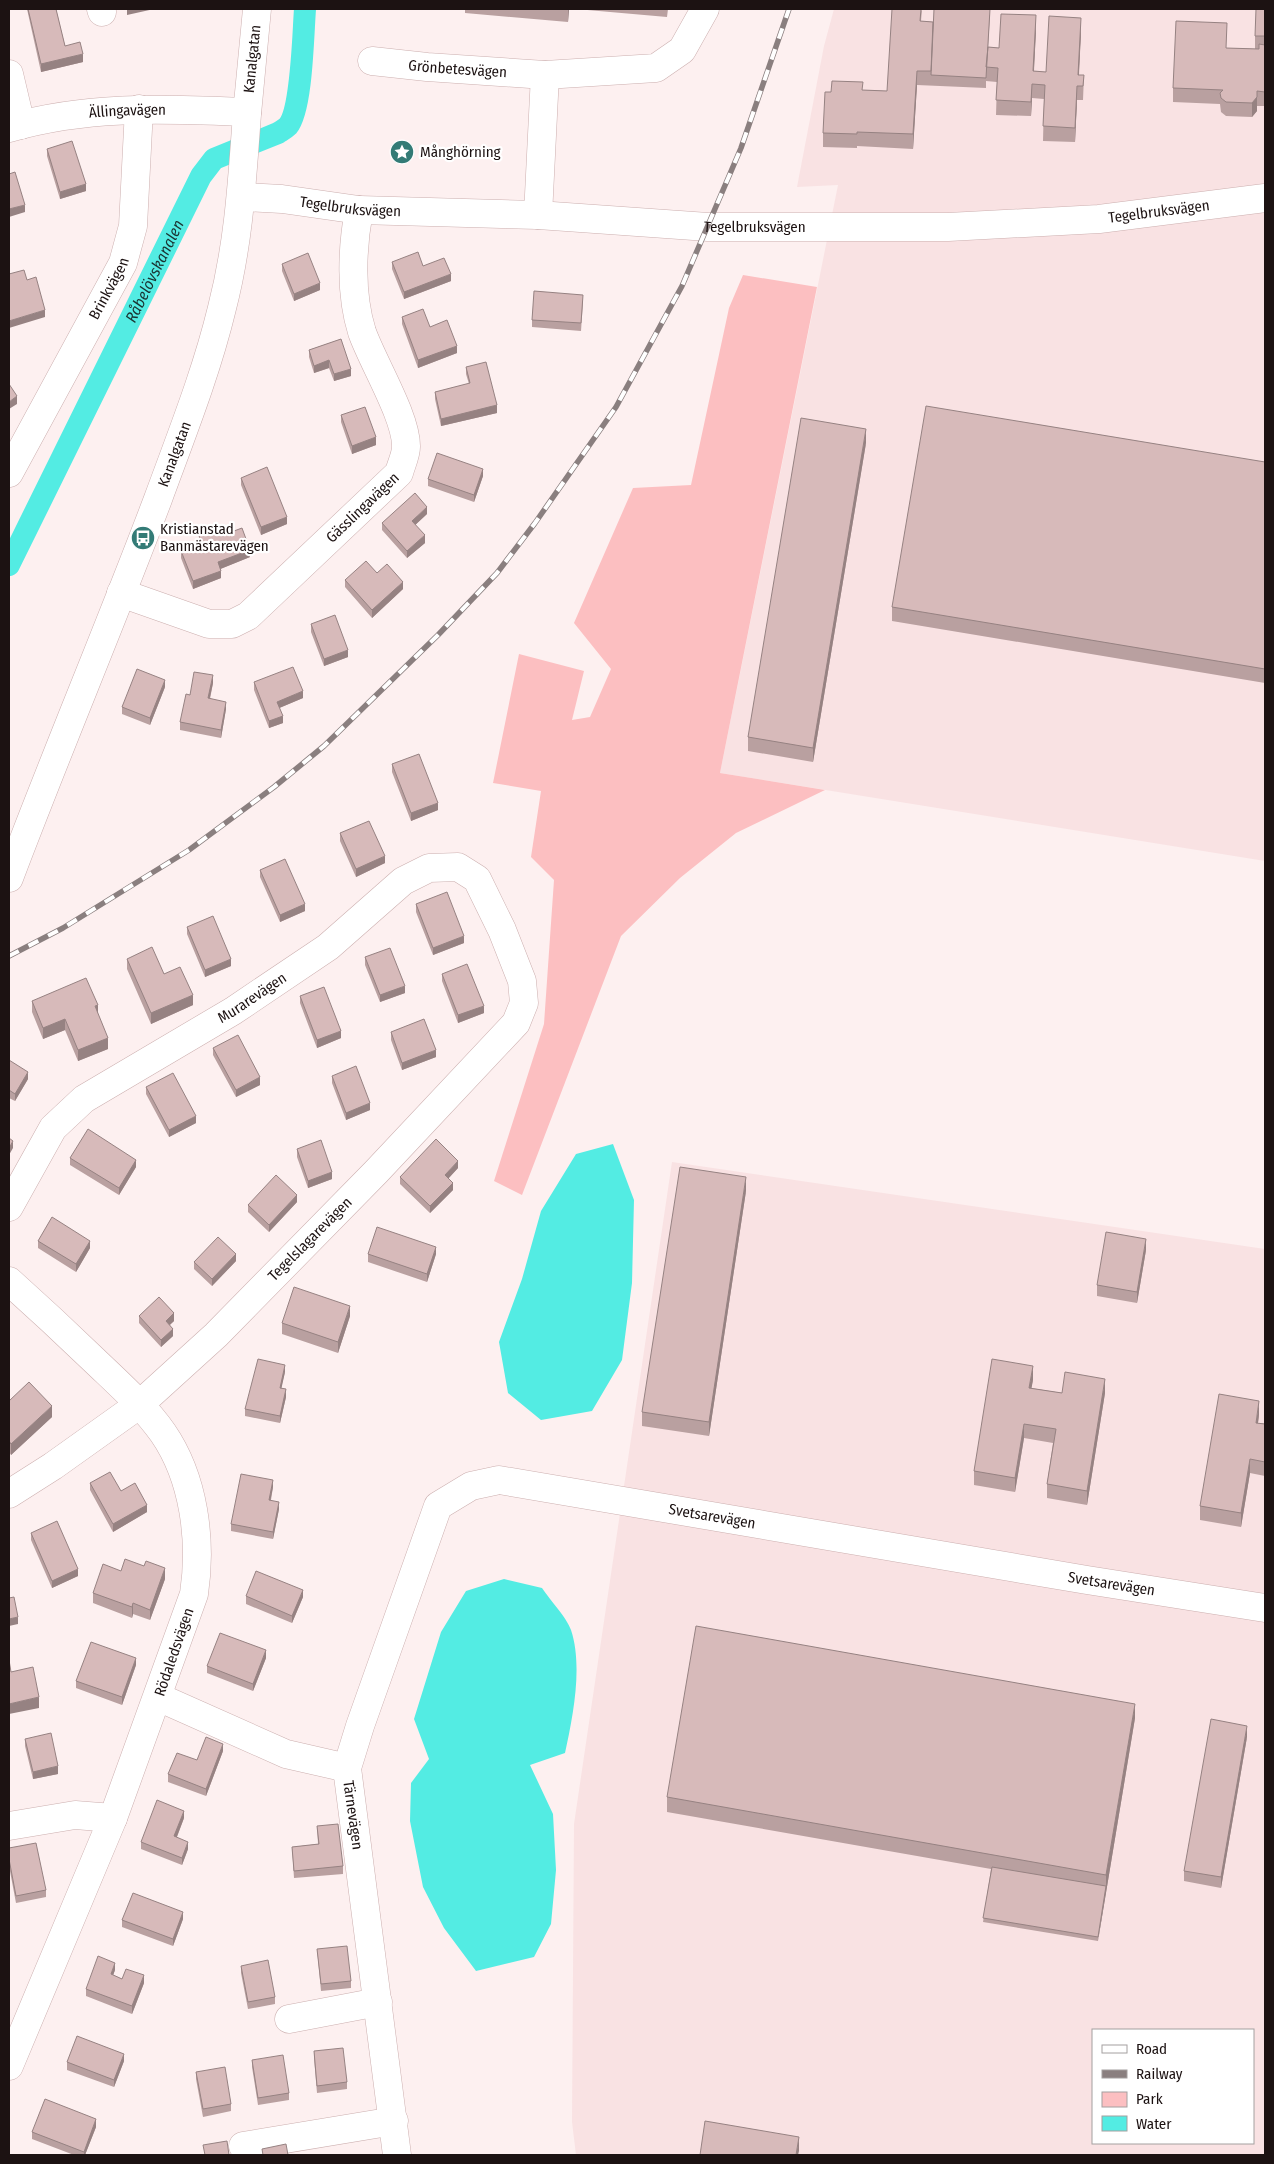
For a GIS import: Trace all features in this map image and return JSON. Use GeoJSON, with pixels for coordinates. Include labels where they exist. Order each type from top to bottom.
{"type":"FeatureCollection","features":[{"type":"Feature","properties":{"kind":"street","name":"Kanalgatan"},"geometry":{"type":"LineString","coordinates":[[9,878],[18,823],[121,593],[207,363],[223,307],[236,245],[243,185],[257,9]]}},
{"type":"Feature","properties":{"kind":"street","name":"Grönbetesvägen"},"geometry":{"type":"LineString","coordinates":[[372,61],[427,67],[545,75],[656,68],[682,50],[705,9]]}},
{"type":"Feature","properties":{"kind":"street"},"geometry":{"type":"LineString","coordinates":[[9,74],[15,126]]}},
{"type":"Feature","properties":{"kind":"street"},"geometry":{"type":"LineString","coordinates":[[538,215],[545,75]]}},
{"type":"Feature","properties":{"kind":"street","name":"Ällingavägen"},"geometry":{"type":"LineString","coordinates":[[15,126],[75,113],[139,108],[247,124]]}},
{"type":"Feature","properties":{"kind":"street","name":"Brinkvägen"},"geometry":{"type":"LineString","coordinates":[[13,459],[122,263],[133,226],[139,108]]}},
{"type":"Feature","properties":{"kind":"street","name":"Tegelbruksvägen"},"geometry":{"type":"LineString","coordinates":[[243,185],[282,199],[359,210],[538,215],[708,226],[948,228],[1099,219],[1265,198]]}},
{"type":"Feature","properties":{"kind":"street","name":"Gässlingavägen"},"geometry":{"type":"LineString","coordinates":[[121,593],[209,624],[232,624],[248,616],[400,473],[406,446],[401,423],[362,332],[355,299],[356,234],[359,210]]}},
{"type":"Feature","properties":{"kind":"street","name":"Murarevägen"},"geometry":{"type":"LineString","coordinates":[[9,1207],[53,1128],[84,1099],[233,1012],[328,947],[403,881],[429,868],[458,868],[477,879],[502,930]]}},
{"type":"Feature","properties":{"kind":"street","name":"Tegelslagarevägen"},"geometry":{"type":"LineString","coordinates":[[9,1494],[53,1466],[140,1404],[230,1321],[376,1172],[516,1023],[524,1003],[522,981],[502,930]]}},
{"type":"Feature","properties":{"kind":"street","name":"Rödaledsvägen"},"geometry":{"type":"LineString","coordinates":[[9,1281],[140,1404],[164,1434],[189,1486],[197,1539],[197,1574],[194,1594],[158,1697],[113,1818],[9,2066]]}},
{"type":"Feature","properties":{"kind":"street","name":"Svetsarevägen"},"geometry":{"type":"LineString","coordinates":[[347,1768],[438,1506],[471,1486],[499,1480],[1087,1580],[1265,1608]]}},
{"type":"Feature","properties":{"kind":"street","name":"Tärnevägen"},"geometry":{"type":"LineString","coordinates":[[158,1697],[286,1754],[347,1768],[397,2155]]}},
{"type":"Feature","properties":{"kind":"street"},"geometry":{"type":"LineString","coordinates":[[9,1826],[75,1814],[113,1818]]}},
{"type":"Feature","properties":{"kind":"street"},"geometry":{"type":"LineString","coordinates":[[289,2019],[378,2002]]}},
{"type":"Feature","properties":{"kind":"street"},"geometry":{"type":"LineString","coordinates":[[243,2146],[394,2121]]}},
{"type":"Feature","properties":{"kind":"shaded area"},"geometry":{"type":"Polygon","coordinates":[[[834,9],[1265,9],[1265,861],[720,773],[838,185],[797,187],[824,46],[834,9]]]}},
{"type":"Feature","properties":{"kind":"shaded area"},"geometry":{"type":"Polygon","coordinates":[[[672,1162],[1265,1249],[1265,2155],[576,2155],[572,2122],[574,1824],[672,1162]]]}},
{"type":"Feature","properties":{"kind":"green space"},"geometry":{"type":"Polygon","coordinates":[[[743,275],[817,287],[720,773],[825,790],[736,833],[680,878],[621,936],[522,1195],[494,1181],[544,1024],[554,880],[531,857],[541,791],[493,783],[519,654],[584,671],[572,720],[590,717],[611,669],[574,623],[633,488],[691,485],[729,308],[743,275]]]}},
{"type":"Feature","properties":{"kind":"water"},"geometry":{"type":"Polygon","coordinates":[[[613,1144],[634,1200],[632,1283],[622,1360],[592,1411],[541,1420],[508,1393],[499,1342],[522,1279],[541,1211],[576,1154],[613,1144]]]}},
{"type":"Feature","properties":{"kind":"water"},"geometry":{"type":"Polygon","coordinates":[[[504,1579],[542,1588],[566,1620],[575,1644],[576,1691],[565,1753],[530,1765],[553,1814],[556,1870],[551,1924],[534,1957],[476,1971],[444,1928],[423,1887],[410,1821],[411,1783],[429,1759],[414,1719],[441,1632],[466,1591],[504,1579]]]}},
{"type":"Feature","properties":{"kind":"building"},"geometry":{"type":"Polygon","coordinates":[[[28,9],[56,9],[65,46],[80,42],[83,54],[41,64],[28,9]]]}},
{"type":"Feature","properties":{"kind":"building"},"geometry":{"type":"Polygon","coordinates":[[[892,9],[921,9],[920,21],[933,22],[931,71],[917,71],[913,134],[823,133],[825,92],[831,92],[832,81],[863,82],[862,90],[887,91],[892,9]]]}},
{"type":"Feature","properties":{"kind":"building"},"geometry":{"type":"Polygon","coordinates":[[[934,9],[990,9],[986,78],[931,75],[934,9]]]}},
{"type":"Feature","properties":{"kind":"building"},"geometry":{"type":"Polygon","coordinates":[[[1256,9],[1265,9],[1265,36],[1255,36],[1256,9]]]}},
{"type":"Feature","properties":{"kind":"building"},"geometry":{"type":"Polygon","coordinates":[[[1001,14],[1036,15],[1033,71],[1046,72],[1049,16],[1081,18],[1078,75],[1084,75],[1083,86],[1077,86],[1075,128],[1043,126],[1045,85],[1032,84],[1031,102],[996,100],[998,68],[986,67],[988,47],[999,48],[1001,14]]]}},
{"type":"Feature","properties":{"kind":"building"},"geometry":{"type":"Polygon","coordinates":[[[1176,21],[1227,23],[1226,48],[1259,49],[1259,44],[1265,45],[1265,92],[1257,91],[1257,97],[1252,103],[1226,102],[1221,98],[1220,93],[1223,90],[1173,88],[1176,21]]]}},
{"type":"Feature","properties":{"kind":"building"},"geometry":{"type":"Polygon","coordinates":[[[72,141],[86,184],[60,192],[47,149],[72,141]]]}},
{"type":"Feature","properties":{"kind":"building"},"geometry":{"type":"Polygon","coordinates":[[[15,172],[25,205],[9,209],[9,174],[15,172]]]}},
{"type":"Feature","properties":{"kind":"building"},"geometry":{"type":"Polygon","coordinates":[[[418,252],[423,266],[444,258],[451,274],[404,292],[392,262],[418,252]]]}},
{"type":"Feature","properties":{"kind":"building"},"geometry":{"type":"Polygon","coordinates":[[[308,253],[320,283],[294,294],[282,264],[308,253]]]}},
{"type":"Feature","properties":{"kind":"building"},"geometry":{"type":"Polygon","coordinates":[[[24,270],[27,280],[36,277],[45,310],[9,321],[9,274],[24,270]]]}},
{"type":"Feature","properties":{"kind":"building"},"geometry":{"type":"Polygon","coordinates":[[[534,291],[583,295],[581,323],[532,320],[534,291]]]}},
{"type":"Feature","properties":{"kind":"building"},"geometry":{"type":"Polygon","coordinates":[[[423,309],[430,327],[447,320],[457,346],[418,360],[402,317],[423,309]]]}},
{"type":"Feature","properties":{"kind":"building"},"geometry":{"type":"Polygon","coordinates":[[[341,339],[351,369],[334,374],[329,360],[314,366],[309,350],[341,339]]]}},
{"type":"Feature","properties":{"kind":"building"},"geometry":{"type":"Polygon","coordinates":[[[486,362],[497,405],[441,419],[435,392],[470,383],[466,367],[486,362]]]}},
{"type":"Feature","properties":{"kind":"building"},"geometry":{"type":"Polygon","coordinates":[[[9,384],[17,396],[9,402],[9,384]]]}},
{"type":"Feature","properties":{"kind":"building"},"geometry":{"type":"Polygon","coordinates":[[[926,406],[1265,462],[1265,669],[892,607],[926,406]]]}},
{"type":"Feature","properties":{"kind":"building"},"geometry":{"type":"Polygon","coordinates":[[[365,407],[376,437],[352,446],[341,415],[365,407]]]}},
{"type":"Feature","properties":{"kind":"building"},"geometry":{"type":"Polygon","coordinates":[[[801,418],[866,429],[813,748],[748,737],[801,418]]]}},
{"type":"Feature","properties":{"kind":"building"},"geometry":{"type":"Polygon","coordinates":[[[437,453],[483,469],[474,495],[428,479],[437,453]]]}},
{"type":"Feature","properties":{"kind":"building"},"geometry":{"type":"Polygon","coordinates":[[[267,467],[287,517],[261,527],[241,478],[267,467]]]}},
{"type":"Feature","properties":{"kind":"building"},"geometry":{"type":"Polygon","coordinates":[[[415,493],[427,507],[412,521],[425,535],[407,551],[382,523],[415,493]]]}},
{"type":"Feature","properties":{"kind":"building"},"geometry":{"type":"Polygon","coordinates":[[[223,526],[226,534],[242,528],[250,550],[218,562],[221,571],[193,581],[181,551],[202,543],[199,536],[223,526]]]}},
{"type":"Feature","properties":{"kind":"building"},"geometry":{"type":"Polygon","coordinates":[[[366,561],[377,573],[387,564],[403,582],[372,610],[345,580],[366,561]]]}},
{"type":"Feature","properties":{"kind":"building"},"geometry":{"type":"Polygon","coordinates":[[[335,615],[348,650],[324,659],[311,624],[335,615]]]}},
{"type":"Feature","properties":{"kind":"building"},"geometry":{"type":"Polygon","coordinates":[[[293,667],[303,691],[277,702],[283,716],[269,721],[254,682],[293,667]]]}},
{"type":"Feature","properties":{"kind":"building"},"geometry":{"type":"Polygon","coordinates":[[[137,669],[165,680],[150,718],[122,707],[137,669]]]}},
{"type":"Feature","properties":{"kind":"building"},"geometry":{"type":"Polygon","coordinates":[[[194,672],[213,675],[208,698],[226,702],[221,730],[180,722],[186,694],[190,695],[194,672]]]}},
{"type":"Feature","properties":{"kind":"building"},"geometry":{"type":"Polygon","coordinates":[[[419,754],[438,803],[411,813],[392,764],[419,754]]]}},
{"type":"Feature","properties":{"kind":"building"},"geometry":{"type":"Polygon","coordinates":[[[369,821],[385,856],[356,869],[340,833],[369,821]]]}},
{"type":"Feature","properties":{"kind":"building"},"geometry":{"type":"Polygon","coordinates":[[[285,859],[305,904],[280,915],[260,870],[285,859]]]}},
{"type":"Feature","properties":{"kind":"building"},"geometry":{"type":"Polygon","coordinates":[[[447,892],[464,936],[433,948],[416,904],[447,892]]]}},
{"type":"Feature","properties":{"kind":"building"},"geometry":{"type":"Polygon","coordinates":[[[213,916],[231,959],[205,970],[187,927],[213,916]]]}},
{"type":"Feature","properties":{"kind":"building"},"geometry":{"type":"Polygon","coordinates":[[[152,947],[164,974],[180,967],[193,995],[151,1013],[127,959],[152,947]]]}},
{"type":"Feature","properties":{"kind":"building"},"geometry":{"type":"Polygon","coordinates":[[[390,948],[405,986],[380,995],[365,957],[390,948]]]}},
{"type":"Feature","properties":{"kind":"building"},"geometry":{"type":"Polygon","coordinates":[[[467,964],[484,1006],[458,1015],[442,974],[467,964]]]}},
{"type":"Feature","properties":{"kind":"building"},"geometry":{"type":"Polygon","coordinates":[[[86,978],[98,1005],[95,1006],[108,1038],[78,1050],[65,1019],[43,1028],[32,1001],[86,978]]]}},
{"type":"Feature","properties":{"kind":"building"},"geometry":{"type":"Polygon","coordinates":[[[324,987],[341,1031],[317,1040],[300,996],[324,987]]]}},
{"type":"Feature","properties":{"kind":"building"},"geometry":{"type":"Polygon","coordinates":[[[424,1019],[436,1050],[402,1063],[391,1032],[424,1019]]]}},
{"type":"Feature","properties":{"kind":"building"},"geometry":{"type":"Polygon","coordinates":[[[238,1035],[260,1077],[236,1090],[213,1048],[238,1035]]]}},
{"type":"Feature","properties":{"kind":"building"},"geometry":{"type":"Polygon","coordinates":[[[9,1060],[28,1072],[15,1094],[9,1090],[9,1060]]]}},
{"type":"Feature","properties":{"kind":"building"},"geometry":{"type":"Polygon","coordinates":[[[356,1066],[370,1103],[346,1113],[332,1076],[356,1066]]]}},
{"type":"Feature","properties":{"kind":"building"},"geometry":{"type":"Polygon","coordinates":[[[173,1073],[196,1116],[169,1130],[146,1087],[173,1073]]]}},
{"type":"Feature","properties":{"kind":"building"},"geometry":{"type":"Polygon","coordinates":[[[88,1129],[136,1160],[119,1188],[70,1158],[88,1129]]]}},
{"type":"Feature","properties":{"kind":"building"},"geometry":{"type":"Polygon","coordinates":[[[9,1138],[13,1141],[9,1148],[9,1138]]]}},
{"type":"Feature","properties":{"kind":"building"},"geometry":{"type":"Polygon","coordinates":[[[436,1139],[458,1161],[445,1175],[453,1183],[430,1206],[400,1177],[436,1139]]]}},
{"type":"Feature","properties":{"kind":"building"},"geometry":{"type":"Polygon","coordinates":[[[321,1140],[332,1172],[308,1181],[297,1149],[321,1140]]]}},
{"type":"Feature","properties":{"kind":"building"},"geometry":{"type":"Polygon","coordinates":[[[680,1167],[746,1177],[709,1422],[642,1412],[680,1167]]]}},
{"type":"Feature","properties":{"kind":"building"},"geometry":{"type":"Polygon","coordinates":[[[276,1175],[297,1195],[269,1225],[248,1205],[276,1175]]]}},
{"type":"Feature","properties":{"kind":"building"},"geometry":{"type":"Polygon","coordinates":[[[52,1217],[90,1241],[76,1264],[38,1241],[52,1217]]]}},
{"type":"Feature","properties":{"kind":"building"},"geometry":{"type":"Polygon","coordinates":[[[377,1227],[436,1247],[427,1274],[368,1254],[377,1227]]]}},
{"type":"Feature","properties":{"kind":"building"},"geometry":{"type":"Polygon","coordinates":[[[1106,1232],[1146,1239],[1137,1292],[1097,1285],[1106,1232]]]}},
{"type":"Feature","properties":{"kind":"building"},"geometry":{"type":"Polygon","coordinates":[[[218,1237],[236,1254],[212,1279],[194,1262],[218,1237]]]}},
{"type":"Feature","properties":{"kind":"building"},"geometry":{"type":"Polygon","coordinates":[[[294,1287],[350,1306],[338,1342],[282,1323],[294,1287]]]}},
{"type":"Feature","properties":{"kind":"building"},"geometry":{"type":"Polygon","coordinates":[[[159,1297],[174,1313],[166,1321],[173,1329],[161,1340],[139,1316],[159,1297]]]}},
{"type":"Feature","properties":{"kind":"building"},"geometry":{"type":"Polygon","coordinates":[[[258,1359],[285,1365],[280,1388],[286,1389],[280,1416],[245,1409],[258,1359]]]}},
{"type":"Feature","properties":{"kind":"building"},"geometry":{"type":"Polygon","coordinates":[[[992,1359],[1033,1366],[1029,1388],[1062,1393],[1065,1372],[1105,1379],[1087,1491],[1047,1484],[1056,1429],[1024,1424],[1015,1478],[974,1471],[992,1359]]]}},
{"type":"Feature","properties":{"kind":"building"},"geometry":{"type":"Polygon","coordinates":[[[29,1382],[52,1406],[11,1444],[9,1441],[9,1401],[29,1382]]]}},
{"type":"Feature","properties":{"kind":"building"},"geometry":{"type":"Polygon","coordinates":[[[1219,1394],[1259,1401],[1256,1423],[1265,1424],[1265,1462],[1250,1459],[1241,1513],[1200,1506],[1219,1394]]]}},
{"type":"Feature","properties":{"kind":"building"},"geometry":{"type":"Polygon","coordinates":[[[110,1472],[121,1491],[135,1483],[147,1505],[113,1524],[90,1483],[110,1472]]]}},
{"type":"Feature","properties":{"kind":"building"},"geometry":{"type":"Polygon","coordinates":[[[241,1474],[273,1480],[269,1500],[279,1502],[273,1532],[231,1524],[241,1474]]]}},
{"type":"Feature","properties":{"kind":"building"},"geometry":{"type":"Polygon","coordinates":[[[57,1521],[78,1569],[52,1581],[31,1533],[57,1521]]]}},
{"type":"Feature","properties":{"kind":"building"},"geometry":{"type":"Polygon","coordinates":[[[125,1559],[144,1566],[146,1561],[165,1568],[150,1610],[133,1603],[132,1607],[93,1593],[103,1564],[121,1571],[125,1559]]]}},
{"type":"Feature","properties":{"kind":"building"},"geometry":{"type":"Polygon","coordinates":[[[256,1571],[303,1590],[292,1616],[246,1596],[256,1571]]]}},
{"type":"Feature","properties":{"kind":"building"},"geometry":{"type":"Polygon","coordinates":[[[14,1597],[18,1617],[9,1619],[9,1598],[14,1597]]]}},
{"type":"Feature","properties":{"kind":"building"},"geometry":{"type":"Polygon","coordinates":[[[696,1626],[1135,1704],[1106,1875],[667,1797],[696,1626]]]}},
{"type":"Feature","properties":{"kind":"building"},"geometry":{"type":"Polygon","coordinates":[[[220,1633],[266,1650],[253,1684],[207,1666],[220,1633]]]}},
{"type":"Feature","properties":{"kind":"building"},"geometry":{"type":"Polygon","coordinates":[[[91,1642],[136,1658],[122,1697],[76,1681],[91,1642]]]}},
{"type":"Feature","properties":{"kind":"building"},"geometry":{"type":"Polygon","coordinates":[[[9,1660],[11,1672],[33,1667],[39,1697],[9,1704],[9,1660]]]}},
{"type":"Feature","properties":{"kind":"building"},"geometry":{"type":"Polygon","coordinates":[[[1211,1719],[1247,1726],[1221,1877],[1184,1871],[1211,1719]]]}},
{"type":"Feature","properties":{"kind":"building"},"geometry":{"type":"Polygon","coordinates":[[[51,1733],[58,1766],[33,1772],[25,1739],[51,1733]]]}},
{"type":"Feature","properties":{"kind":"building"},"geometry":{"type":"Polygon","coordinates":[[[206,1737],[223,1744],[206,1789],[168,1774],[177,1753],[197,1760],[206,1737]]]}},
{"type":"Feature","properties":{"kind":"building"},"geometry":{"type":"Polygon","coordinates":[[[157,1800],[184,1811],[174,1836],[188,1842],[182,1858],[141,1842],[157,1800]]]}},
{"type":"Feature","properties":{"kind":"building"},"geometry":{"type":"Polygon","coordinates":[[[338,1824],[343,1866],[294,1871],[292,1847],[319,1844],[317,1826],[338,1824]]]}},
{"type":"Feature","properties":{"kind":"building"},"geometry":{"type":"Polygon","coordinates":[[[36,1843],[46,1890],[16,1896],[9,1859],[9,1848],[36,1843]]]}},
{"type":"Feature","properties":{"kind":"building"},"geometry":{"type":"Polygon","coordinates":[[[992,1867],[1106,1886],[1098,1937],[983,1918],[992,1867]]]}},
{"type":"Feature","properties":{"kind":"building"},"geometry":{"type":"Polygon","coordinates":[[[133,1893],[183,1912],[173,1939],[122,1920],[133,1893]]]}},
{"type":"Feature","properties":{"kind":"building"},"geometry":{"type":"Polygon","coordinates":[[[347,1946],[351,1981],[321,1984],[317,1949],[347,1946]]]}},
{"type":"Feature","properties":{"kind":"building"},"geometry":{"type":"Polygon","coordinates":[[[98,1956],[115,1963],[111,1974],[122,1979],[126,1969],[144,1975],[132,2006],[86,1989],[98,1956]]]}},
{"type":"Feature","properties":{"kind":"building"},"geometry":{"type":"Polygon","coordinates":[[[268,1960],[275,1997],[248,2002],[241,1966],[268,1960]]]}},
{"type":"Feature","properties":{"kind":"building"},"geometry":{"type":"Polygon","coordinates":[[[77,2036],[124,2054],[114,2080],[67,2062],[77,2036]]]}},
{"type":"Feature","properties":{"kind":"building"},"geometry":{"type":"Polygon","coordinates":[[[343,2048],[347,2082],[317,2086],[314,2051],[343,2048]]]}},
{"type":"Feature","properties":{"kind":"building"},"geometry":{"type":"Polygon","coordinates":[[[283,2055],[289,2093],[258,2098],[252,2060],[283,2055]]]}},
{"type":"Feature","properties":{"kind":"building"},"geometry":{"type":"Polygon","coordinates":[[[225,2067],[231,2104],[203,2109],[196,2072],[225,2067]]]}},
{"type":"Feature","properties":{"kind":"building"},"geometry":{"type":"Polygon","coordinates":[[[45,2099],[96,2119],[84,2152],[32,2132],[45,2099]]]}},
{"type":"Feature","properties":{"kind":"building"},"geometry":{"type":"Polygon","coordinates":[[[705,2121],[799,2137],[796,2155],[700,2155],[705,2121]]]}},
{"type":"Feature","properties":{"kind":"building"},"geometry":{"type":"Polygon","coordinates":[[[227,2141],[229,2155],[205,2155],[203,2145],[227,2141]]]}},
{"type":"Feature","properties":{"kind":"building"},"geometry":{"type":"Polygon","coordinates":[[[286,2144],[288,2155],[263,2155],[262,2149],[286,2144]]]}},
{"type":"Feature","properties":{"kind":"waterway","name":"Råbelövskanalen"},"geometry":{"type":"LineString","coordinates":[[9,565],[201,176],[214,159],[278,133],[288,126],[293,117],[299,88],[305,9]]}},
{"type":"Feature","properties":{"kind":"railway"},"geometry":{"type":"LineString","coordinates":[[9,956],[63,928],[189,850],[274,787],[324,746],[438,635],[497,573],[535,523],[616,407],[682,286],[741,148],[789,9]]}},
{"type":"Feature","properties":{"kind":"place","name":"Månghörning"},"geometry":{"type":"Point","coordinates":[402,152]}},
{"type":"Feature","properties":{"kind":"place","name":"Kristianstad Banmästarevägen"},"geometry":{"type":"Point","coordinates":[143,538]}}]}
